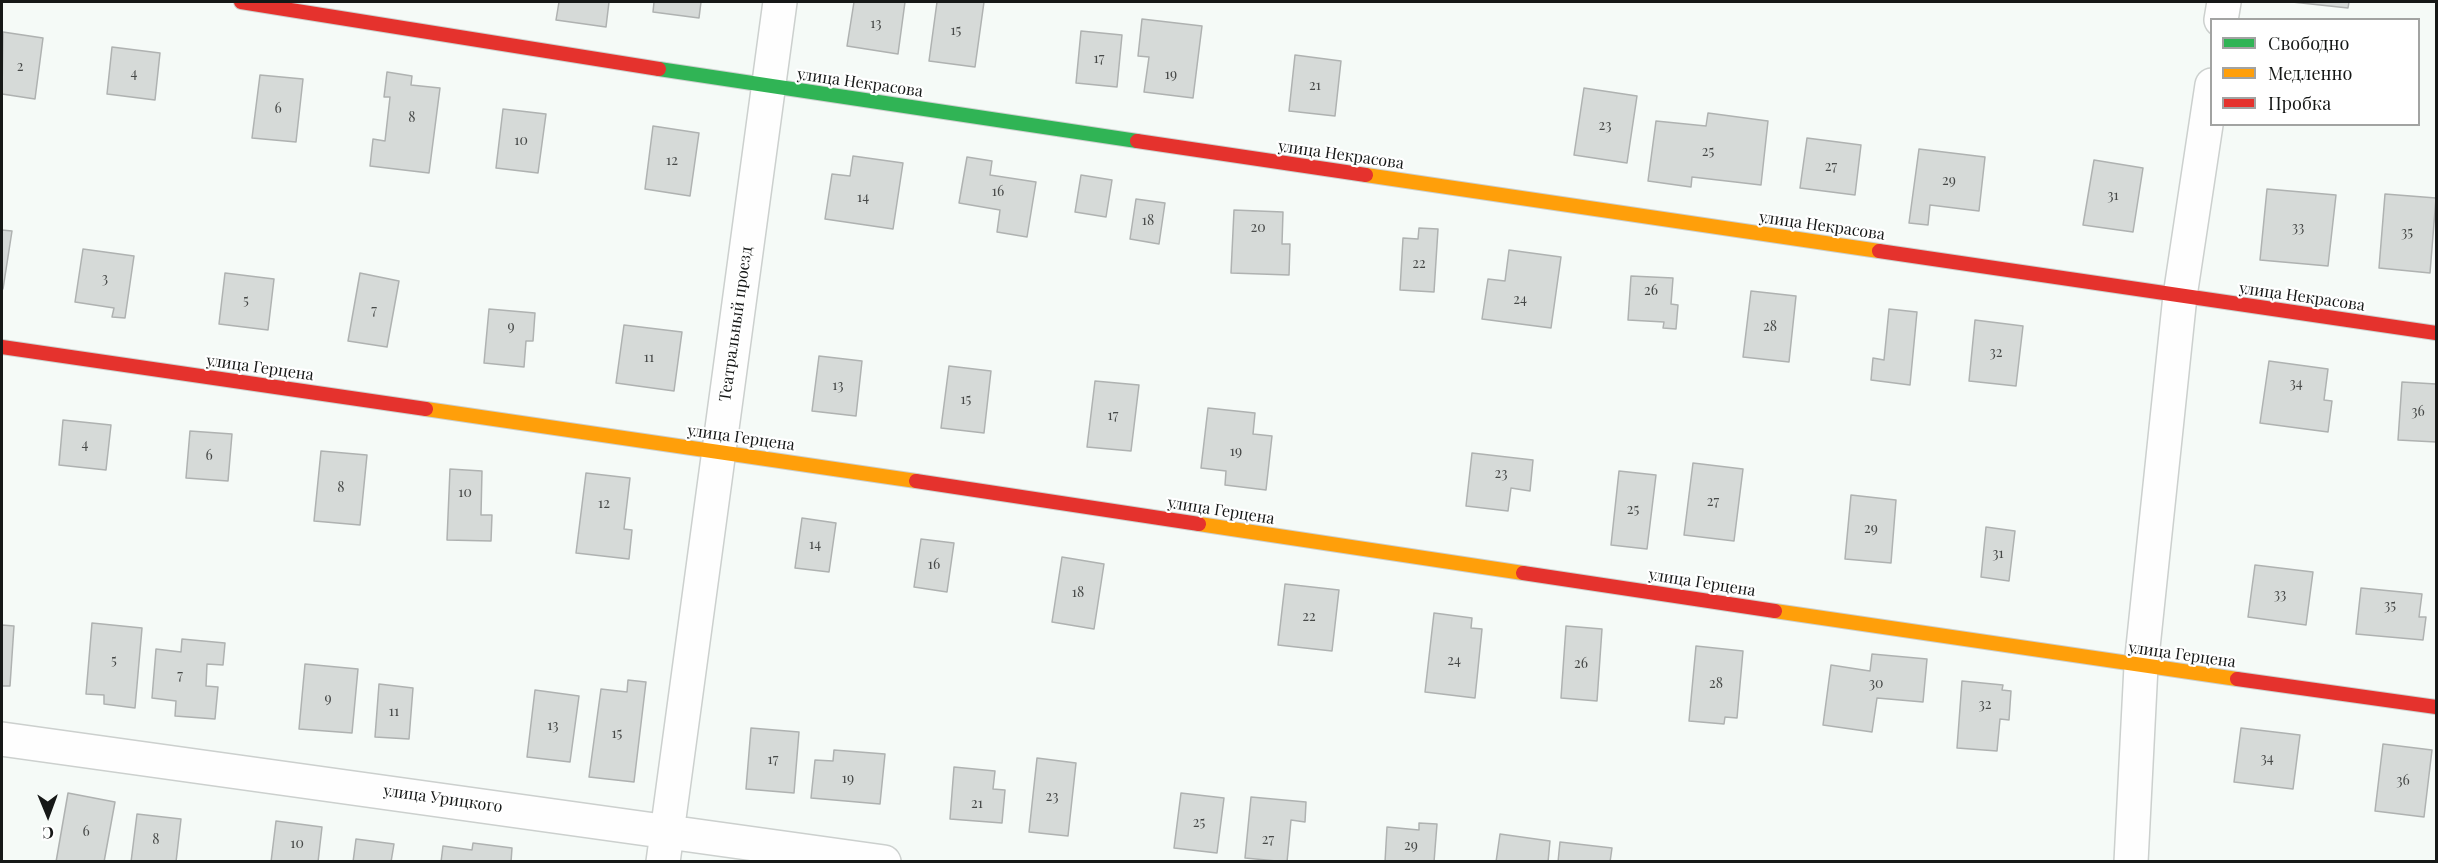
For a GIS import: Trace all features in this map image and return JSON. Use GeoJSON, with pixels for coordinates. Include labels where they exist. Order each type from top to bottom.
{"type":"FeatureCollection","features":[{"type":"Feature","properties":{"kind":"street","name":"улица Некрасова"},"geometry":{"type":"LineString","coordinates":[[242,2],[767,86],[2436,333]]}},
{"type":"Feature","properties":{"kind":"street","name":"Театральный проезд"},"geometry":{"type":"LineString","coordinates":[[665,846],[780,2]]}},
{"type":"Feature","properties":{"kind":"street"},"geometry":{"type":"LineString","coordinates":[[2221,18],[2224,2]]}},
{"type":"Feature","properties":{"kind":"street"},"geometry":{"type":"LineString","coordinates":[[2131,861],[2141,666],[2180,296],[2210,92]]}},
{"type":"Feature","properties":{"kind":"street","name":"улица Герцена"},"geometry":{"type":"LineString","coordinates":[[2,347],[719,451],[2141,666],[2436,707]]}},
{"type":"Feature","properties":{"kind":"street","name":"улица Урицкого"},"geometry":{"type":"LineString","coordinates":[[2,739],[665,846],[884,861]]}},
{"type":"Feature","properties":{"kind":"building"},"geometry":{"type":"Polygon","coordinates":[[[559,2],[609,2],[606,27],[556,20],[559,2]]]}},
{"type":"Feature","properties":{"kind":"building"},"geometry":{"type":"Polygon","coordinates":[[[654,2],[701,2],[699,18],[653,12],[654,2]]]}},
{"type":"Feature","properties":{"kind":"building"},"geometry":{"type":"Polygon","coordinates":[[[854,2],[905,2],[898,54],[847,46],[854,2]]]}},
{"type":"Feature","properties":{"kind":"building"},"geometry":{"type":"Polygon","coordinates":[[[937,2],[984,2],[975,67],[929,61],[937,2]]]}},
{"type":"Feature","properties":{"kind":"building"},"geometry":{"type":"Polygon","coordinates":[[[2292,2],[2349,2],[2348,8],[2292,2]]]}},
{"type":"Feature","properties":{"kind":"building"},"geometry":{"type":"Polygon","coordinates":[[[1142,19],[1202,26],[1193,98],[1144,92],[1149,57],[1138,56],[1142,19]]]}},
{"type":"Feature","properties":{"kind":"building"},"geometry":{"type":"Polygon","coordinates":[[[1081,31],[1122,35],[1117,87],[1076,83],[1081,31]]]}},
{"type":"Feature","properties":{"kind":"building"},"geometry":{"type":"Polygon","coordinates":[[[3,32],[43,38],[35,99],[2,94],[3,32]]]}},
{"type":"Feature","properties":{"kind":"building"},"geometry":{"type":"Polygon","coordinates":[[[112,47],[160,53],[155,100],[107,94],[112,47]]]}},
{"type":"Feature","properties":{"kind":"building"},"geometry":{"type":"Polygon","coordinates":[[[1295,55],[1341,61],[1335,116],[1289,111],[1295,55]]]}},
{"type":"Feature","properties":{"kind":"building"},"geometry":{"type":"Polygon","coordinates":[[[387,72],[412,76],[411,85],[440,88],[429,173],[370,166],[373,139],[385,141],[390,97],[384,97],[387,72]]]}},
{"type":"Feature","properties":{"kind":"building"},"geometry":{"type":"Polygon","coordinates":[[[260,75],[303,79],[296,142],[252,138],[260,75]]]}},
{"type":"Feature","properties":{"kind":"building"},"geometry":{"type":"Polygon","coordinates":[[[1584,88],[1637,96],[1627,163],[1574,155],[1584,88]]]}},
{"type":"Feature","properties":{"kind":"building"},"geometry":{"type":"Polygon","coordinates":[[[503,109],[546,114],[538,173],[496,168],[503,109]]]}},
{"type":"Feature","properties":{"kind":"building"},"geometry":{"type":"Polygon","coordinates":[[[1708,113],[1768,121],[1761,185],[1692,177],[1691,187],[1648,181],[1656,121],[1706,126],[1708,113]]]}},
{"type":"Feature","properties":{"kind":"building"},"geometry":{"type":"Polygon","coordinates":[[[653,126],[699,133],[690,196],[645,189],[653,126]]]}},
{"type":"Feature","properties":{"kind":"building"},"geometry":{"type":"Polygon","coordinates":[[[1807,138],[1861,145],[1855,195],[1800,188],[1807,138]]]}},
{"type":"Feature","properties":{"kind":"building"},"geometry":{"type":"Polygon","coordinates":[[[1919,149],[1985,157],[1979,211],[1930,205],[1928,225],[1909,223],[1919,149]]]}},
{"type":"Feature","properties":{"kind":"building"},"geometry":{"type":"Polygon","coordinates":[[[853,156],[903,163],[893,229],[825,219],[832,174],[850,176],[853,156]]]}},
{"type":"Feature","properties":{"kind":"building"},"geometry":{"type":"Polygon","coordinates":[[[967,157],[992,161],[990,175],[1036,182],[1027,237],[997,232],[1000,210],[959,203],[967,157]]]}},
{"type":"Feature","properties":{"kind":"building"},"geometry":{"type":"Polygon","coordinates":[[[2094,160],[2143,168],[2133,232],[2083,225],[2094,160]]]}},
{"type":"Feature","properties":{"kind":"building"},"geometry":{"type":"Polygon","coordinates":[[[1081,175],[1112,180],[1106,217],[1075,212],[1081,175]]]}},
{"type":"Feature","properties":{"kind":"building"},"geometry":{"type":"Polygon","coordinates":[[[2267,189],[2336,195],[2328,266],[2260,260],[2267,189]]]}},
{"type":"Feature","properties":{"kind":"building"},"geometry":{"type":"Polygon","coordinates":[[[2385,194],[2436,198],[2430,273],[2379,268],[2385,194]]]}},
{"type":"Feature","properties":{"kind":"building"},"geometry":{"type":"Polygon","coordinates":[[[1136,199],[1165,203],[1159,244],[1130,239],[1136,199]]]}},
{"type":"Feature","properties":{"kind":"building"},"geometry":{"type":"Polygon","coordinates":[[[1234,210],[1283,212],[1282,244],[1290,244],[1289,275],[1231,273],[1234,210]]]}},
{"type":"Feature","properties":{"kind":"building"},"geometry":{"type":"Polygon","coordinates":[[[1419,228],[1438,229],[1434,292],[1400,290],[1403,238],[1418,239],[1419,228]]]}},
{"type":"Feature","properties":{"kind":"building"},"geometry":{"type":"Polygon","coordinates":[[[2,230],[12,231],[3,289],[2,288],[2,230]]]}},
{"type":"Feature","properties":{"kind":"building"},"geometry":{"type":"Polygon","coordinates":[[[83,249],[134,256],[125,318],[112,317],[114,308],[75,302],[83,249]]]}},
{"type":"Feature","properties":{"kind":"building"},"geometry":{"type":"Polygon","coordinates":[[[1509,250],[1561,257],[1551,328],[1482,319],[1488,279],[1505,281],[1509,250]]]}},
{"type":"Feature","properties":{"kind":"building"},"geometry":{"type":"Polygon","coordinates":[[[225,273],[274,279],[268,330],[219,324],[225,273]]]}},
{"type":"Feature","properties":{"kind":"building"},"geometry":{"type":"Polygon","coordinates":[[[360,273],[399,281],[387,347],[348,341],[360,273]]]}},
{"type":"Feature","properties":{"kind":"building"},"geometry":{"type":"Polygon","coordinates":[[[1631,276],[1673,278],[1671,304],[1678,305],[1676,329],[1663,328],[1664,322],[1628,320],[1631,276]]]}},
{"type":"Feature","properties":{"kind":"building"},"geometry":{"type":"Polygon","coordinates":[[[1751,291],[1796,296],[1789,362],[1743,357],[1751,291]]]}},
{"type":"Feature","properties":{"kind":"building"},"geometry":{"type":"Polygon","coordinates":[[[489,309],[535,313],[533,341],[526,341],[524,367],[484,363],[489,309]]]}},
{"type":"Feature","properties":{"kind":"building"},"geometry":{"type":"Polygon","coordinates":[[[1889,309],[1917,312],[1910,385],[1871,380],[1873,358],[1884,360],[1889,309]]]}},
{"type":"Feature","properties":{"kind":"building"},"geometry":{"type":"Polygon","coordinates":[[[1975,320],[2023,326],[2016,386],[1969,381],[1975,320]]]}},
{"type":"Feature","properties":{"kind":"building"},"geometry":{"type":"Polygon","coordinates":[[[624,325],[682,332],[674,391],[616,383],[624,325]]]}},
{"type":"Feature","properties":{"kind":"building"},"geometry":{"type":"Polygon","coordinates":[[[819,356],[862,361],[856,416],[812,411],[819,356]]]}},
{"type":"Feature","properties":{"kind":"building"},"geometry":{"type":"Polygon","coordinates":[[[2269,361],[2328,369],[2324,400],[2332,401],[2328,432],[2260,423],[2269,361]]]}},
{"type":"Feature","properties":{"kind":"building"},"geometry":{"type":"Polygon","coordinates":[[[949,366],[991,371],[984,433],[941,428],[949,366]]]}},
{"type":"Feature","properties":{"kind":"building"},"geometry":{"type":"Polygon","coordinates":[[[1095,381],[1139,385],[1131,451],[1087,447],[1095,381]]]}},
{"type":"Feature","properties":{"kind":"building"},"geometry":{"type":"Polygon","coordinates":[[[2402,382],[2436,384],[2436,442],[2398,440],[2402,382]]]}},
{"type":"Feature","properties":{"kind":"building"},"geometry":{"type":"Polygon","coordinates":[[[1208,408],[1255,413],[1253,434],[1272,436],[1266,490],[1225,485],[1226,471],[1201,468],[1208,408]]]}},
{"type":"Feature","properties":{"kind":"building"},"geometry":{"type":"Polygon","coordinates":[[[63,420],[111,425],[106,470],[59,465],[63,420]]]}},
{"type":"Feature","properties":{"kind":"building"},"geometry":{"type":"Polygon","coordinates":[[[190,431],[232,434],[228,481],[186,478],[190,431]]]}},
{"type":"Feature","properties":{"kind":"building"},"geometry":{"type":"Polygon","coordinates":[[[321,451],[367,455],[360,525],[314,521],[321,451]]]}},
{"type":"Feature","properties":{"kind":"building"},"geometry":{"type":"Polygon","coordinates":[[[1472,453],[1533,460],[1530,491],[1511,488],[1508,511],[1466,506],[1472,453]]]}},
{"type":"Feature","properties":{"kind":"building"},"geometry":{"type":"Polygon","coordinates":[[[1693,463],[1743,469],[1734,541],[1684,535],[1693,463]]]}},
{"type":"Feature","properties":{"kind":"building"},"geometry":{"type":"Polygon","coordinates":[[[450,469],[482,471],[481,515],[492,515],[491,541],[447,540],[450,469]]]}},
{"type":"Feature","properties":{"kind":"building"},"geometry":{"type":"Polygon","coordinates":[[[1619,471],[1656,475],[1647,549],[1611,545],[1619,471]]]}},
{"type":"Feature","properties":{"kind":"building"},"geometry":{"type":"Polygon","coordinates":[[[586,473],[630,478],[624,529],[632,530],[629,559],[576,553],[586,473]]]}},
{"type":"Feature","properties":{"kind":"building"},"geometry":{"type":"Polygon","coordinates":[[[1851,495],[1896,500],[1891,563],[1845,559],[1851,495]]]}},
{"type":"Feature","properties":{"kind":"building"},"geometry":{"type":"Polygon","coordinates":[[[802,518],[836,523],[829,572],[795,568],[802,518]]]}},
{"type":"Feature","properties":{"kind":"building"},"geometry":{"type":"Polygon","coordinates":[[[1986,527],[2015,531],[2009,581],[1981,577],[1986,527]]]}},
{"type":"Feature","properties":{"kind":"building"},"geometry":{"type":"Polygon","coordinates":[[[921,539],[954,543],[947,592],[914,587],[921,539]]]}},
{"type":"Feature","properties":{"kind":"building"},"geometry":{"type":"Polygon","coordinates":[[[1062,557],[1104,564],[1094,629],[1052,622],[1062,557]]]}},
{"type":"Feature","properties":{"kind":"building"},"geometry":{"type":"Polygon","coordinates":[[[2255,565],[2313,572],[2306,625],[2248,617],[2255,565]]]}},
{"type":"Feature","properties":{"kind":"building"},"geometry":{"type":"Polygon","coordinates":[[[1285,584],[1339,590],[1332,651],[1278,645],[1285,584]]]}},
{"type":"Feature","properties":{"kind":"building"},"geometry":{"type":"Polygon","coordinates":[[[2361,588],[2422,594],[2419,617],[2426,617],[2423,640],[2356,634],[2361,588]]]}},
{"type":"Feature","properties":{"kind":"building"},"geometry":{"type":"Polygon","coordinates":[[[1434,613],[1472,618],[1471,628],[1482,629],[1475,698],[1425,692],[1434,613]]]}},
{"type":"Feature","properties":{"kind":"building"},"geometry":{"type":"Polygon","coordinates":[[[92,623],[142,628],[135,708],[104,704],[104,695],[86,694],[92,623]]]}},
{"type":"Feature","properties":{"kind":"building"},"geometry":{"type":"Polygon","coordinates":[[[2,625],[14,626],[10,686],[2,686],[2,625]]]}},
{"type":"Feature","properties":{"kind":"building"},"geometry":{"type":"Polygon","coordinates":[[[1566,626],[1602,629],[1597,701],[1561,698],[1566,626]]]}},
{"type":"Feature","properties":{"kind":"building"},"geometry":{"type":"Polygon","coordinates":[[[182,639],[225,643],[223,665],[207,664],[206,686],[218,687],[215,719],[175,716],[176,701],[152,698],[156,649],[181,652],[182,639]]]}},
{"type":"Feature","properties":{"kind":"building"},"geometry":{"type":"Polygon","coordinates":[[[1696,646],[1743,651],[1737,718],[1725,717],[1724,724],[1689,721],[1696,646]]]}},
{"type":"Feature","properties":{"kind":"building"},"geometry":{"type":"Polygon","coordinates":[[[1872,654],[1927,659],[1923,702],[1877,698],[1872,732],[1823,725],[1831,665],[1870,671],[1872,654]]]}},
{"type":"Feature","properties":{"kind":"building"},"geometry":{"type":"Polygon","coordinates":[[[305,664],[358,669],[352,733],[299,729],[305,664]]]}},
{"type":"Feature","properties":{"kind":"building"},"geometry":{"type":"Polygon","coordinates":[[[628,680],[646,682],[634,782],[589,777],[601,689],[627,692],[628,680]]]}},
{"type":"Feature","properties":{"kind":"building"},"geometry":{"type":"Polygon","coordinates":[[[1962,681],[2003,685],[2002,690],[2011,691],[2009,720],[2000,719],[1997,751],[1957,748],[1962,681]]]}},
{"type":"Feature","properties":{"kind":"building"},"geometry":{"type":"Polygon","coordinates":[[[379,684],[413,688],[409,739],[375,737],[379,684]]]}},
{"type":"Feature","properties":{"kind":"building"},"geometry":{"type":"Polygon","coordinates":[[[535,690],[579,696],[570,762],[527,757],[535,690]]]}},
{"type":"Feature","properties":{"kind":"building"},"geometry":{"type":"Polygon","coordinates":[[[751,728],[799,732],[794,793],[746,789],[751,728]]]}},
{"type":"Feature","properties":{"kind":"building"},"geometry":{"type":"Polygon","coordinates":[[[2241,728],[2300,735],[2293,789],[2234,782],[2241,728]]]}},
{"type":"Feature","properties":{"kind":"building"},"geometry":{"type":"Polygon","coordinates":[[[2383,744],[2432,750],[2424,817],[2375,811],[2383,744]]]}},
{"type":"Feature","properties":{"kind":"building"},"geometry":{"type":"Polygon","coordinates":[[[834,750],[885,754],[880,804],[811,798],[815,760],[833,761],[834,750]]]}},
{"type":"Feature","properties":{"kind":"building"},"geometry":{"type":"Polygon","coordinates":[[[1037,758],[1076,763],[1068,836],[1029,832],[1037,758]]]}},
{"type":"Feature","properties":{"kind":"building"},"geometry":{"type":"Polygon","coordinates":[[[954,767],[995,771],[993,789],[1005,790],[1002,823],[950,819],[954,767]]]}},
{"type":"Feature","properties":{"kind":"building"},"geometry":{"type":"Polygon","coordinates":[[[68,793],[115,802],[104,862],[56,862],[68,793]]]}},
{"type":"Feature","properties":{"kind":"building"},"geometry":{"type":"Polygon","coordinates":[[[1181,793],[1224,798],[1217,853],[1174,848],[1181,793]]]}},
{"type":"Feature","properties":{"kind":"building"},"geometry":{"type":"Polygon","coordinates":[[[1251,797],[1306,802],[1305,822],[1291,820],[1287,862],[1245,858],[1251,797]]]}},
{"type":"Feature","properties":{"kind":"building"},"geometry":{"type":"Polygon","coordinates":[[[137,814],[181,819],[176,862],[131,862],[137,814]]]}},
{"type":"Feature","properties":{"kind":"building"},"geometry":{"type":"Polygon","coordinates":[[[276,821],[322,827],[318,862],[271,862],[276,821]]]}},
{"type":"Feature","properties":{"kind":"building"},"geometry":{"type":"Polygon","coordinates":[[[1419,823],[1437,824],[1434,862],[1385,862],[1387,827],[1419,830],[1419,823]]]}},
{"type":"Feature","properties":{"kind":"building"},"geometry":{"type":"Polygon","coordinates":[[[1500,834],[1550,841],[1548,862],[1496,862],[1500,834]]]}},
{"type":"Feature","properties":{"kind":"building"},"geometry":{"type":"Polygon","coordinates":[[[356,839],[394,844],[391,862],[353,862],[356,839]]]}},
{"type":"Feature","properties":{"kind":"building"},"geometry":{"type":"Polygon","coordinates":[[[1560,842],[1612,848],[1610,862],[1558,862],[1560,842]]]}},
{"type":"Feature","properties":{"kind":"building"},"geometry":{"type":"Polygon","coordinates":[[[473,843],[512,848],[511,862],[441,862],[443,846],[472,850],[473,843]]]}},
{"type":"Feature","properties":{"kind":"traffic: fast"},"geometry":{"type":"LineString","coordinates":[[659,69],[1137,141]]}},
{"type":"Feature","properties":{"kind":"traffic: slow"},"geometry":{"type":"LineString","coordinates":[[1366,175],[1879,251]]}},
{"type":"Feature","properties":{"kind":"traffic: slow"},"geometry":{"type":"LineString","coordinates":[[426,409],[916,481]]}},
{"type":"Feature","properties":{"kind":"traffic: slow"},"geometry":{"type":"LineString","coordinates":[[1199,524],[1523,573]]}},
{"type":"Feature","properties":{"kind":"traffic: slow"},"geometry":{"type":"LineString","coordinates":[[1775,611],[2237,679]]}},
{"type":"Feature","properties":{"kind":"traffic: jam"},"geometry":{"type":"LineString","coordinates":[[241,2],[659,69]]}},
{"type":"Feature","properties":{"kind":"traffic: jam"},"geometry":{"type":"LineString","coordinates":[[1137,141],[1366,175]]}},
{"type":"Feature","properties":{"kind":"traffic: jam"},"geometry":{"type":"LineString","coordinates":[[1879,251],[2436,333]]}},
{"type":"Feature","properties":{"kind":"traffic: jam"},"geometry":{"type":"LineString","coordinates":[[2,347],[426,409]]}},
{"type":"Feature","properties":{"kind":"traffic: jam"},"geometry":{"type":"LineString","coordinates":[[916,481],[1199,524]]}},
{"type":"Feature","properties":{"kind":"traffic: jam"},"geometry":{"type":"LineString","coordinates":[[1523,573],[1775,611]]}},
{"type":"Feature","properties":{"kind":"traffic: jam"},"geometry":{"type":"LineString","coordinates":[[2237,679],[2436,707]]}}]}
